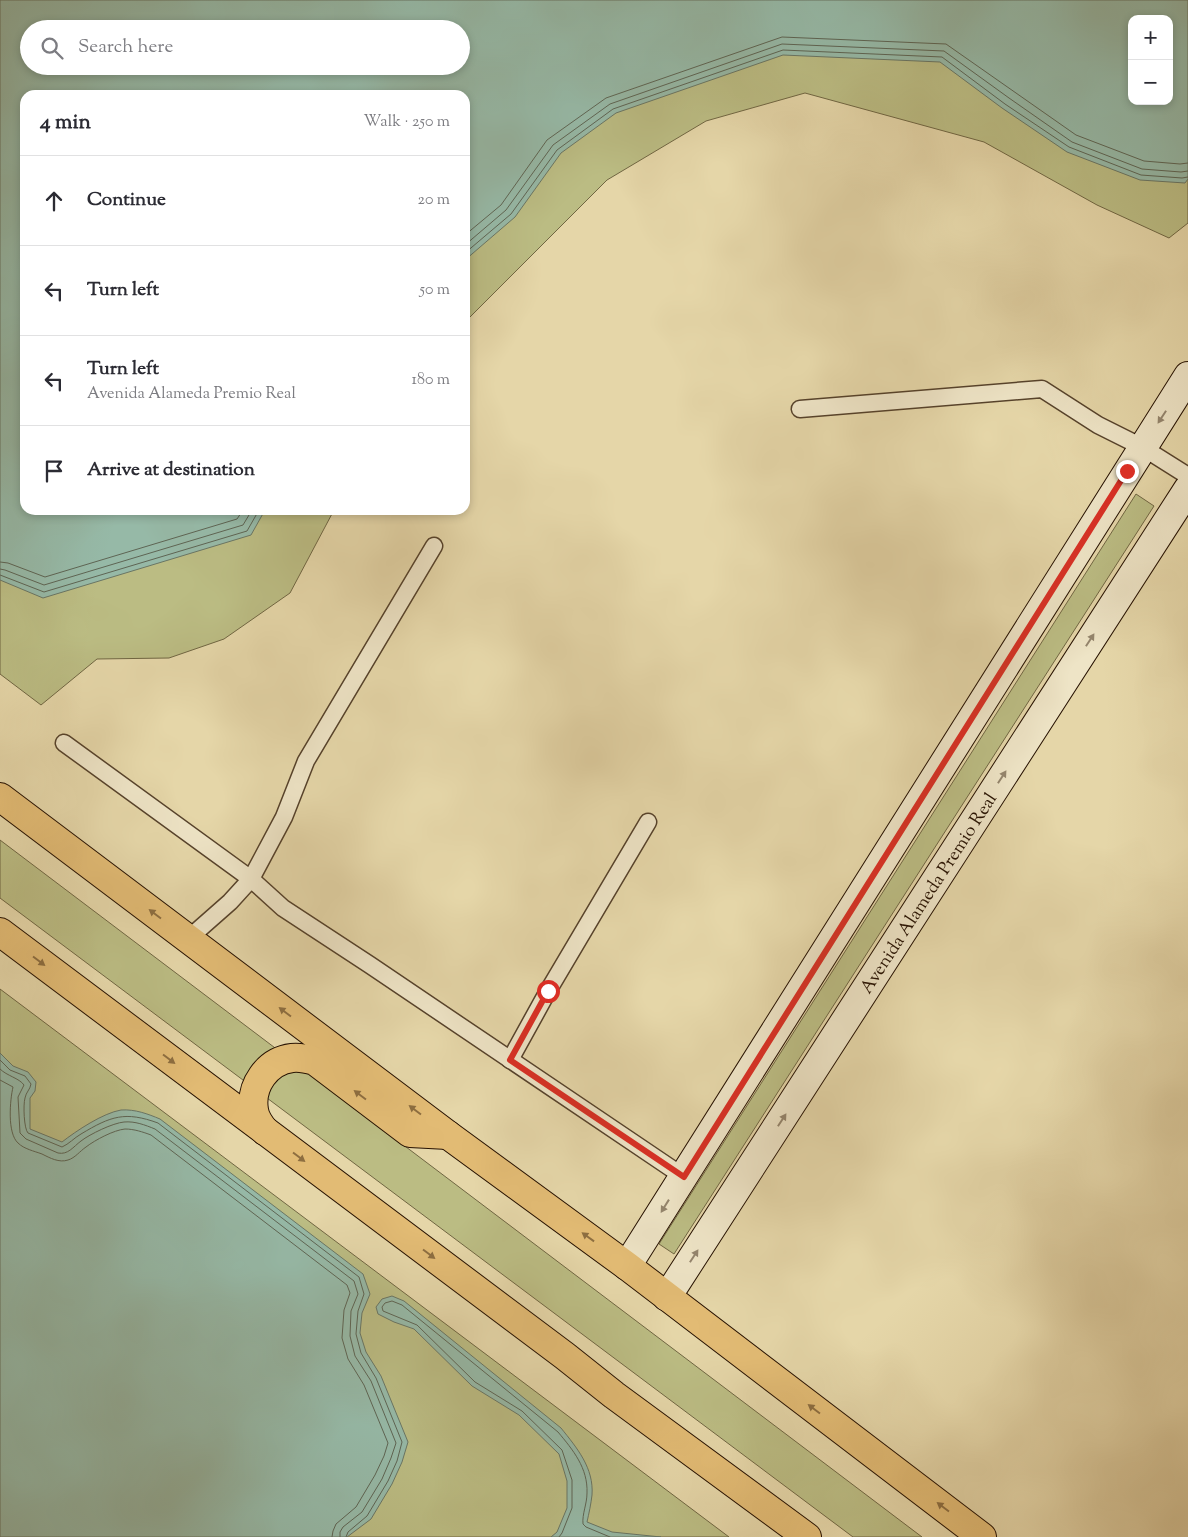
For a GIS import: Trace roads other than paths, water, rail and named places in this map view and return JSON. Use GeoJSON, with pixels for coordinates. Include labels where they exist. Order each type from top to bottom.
{"type":"FeatureCollection","features":[{"type":"Feature","properties":{"kind":"main road"},"geometry":{"type":"LineString","coordinates":[[0,797],[448,1135],[627,1266],[977,1535]]}},
{"type":"Feature","properties":{"kind":"main road"},"geometry":{"type":"LineString","coordinates":[[0,932],[565,1356],[614,1395],[807,1537]]}},
{"type":"Feature","properties":{"kind":"main road"},"geometry":{"type":"LineString","coordinates":[[265,1131],[258,1122],[254,1112],[254,1095],[259,1080],[268,1069],[278,1062],[290,1058],[303,1058],[316,1061],[410,1134],[448,1135]]}},
{"type":"Feature","properties":{"kind":"street"},"geometry":{"type":"LineString","coordinates":[[627,1266],[1188,376]]}},
{"type":"Feature","properties":{"kind":"street","name":"Avenida Alameda Premio Real"},"geometry":{"type":"LineString","coordinates":[[668,1298],[1188,489]]}},
{"type":"Feature","properties":{"kind":"lane"},"geometry":{"type":"LineString","coordinates":[[800,409],[1042,389],[1098,425],[1142,447],[1188,476]]}},
{"type":"Feature","properties":{"kind":"lane"},"geometry":{"type":"LineString","coordinates":[[188,939],[230,902],[251,879],[284,816],[306,761],[434,546]]}},
{"type":"Feature","properties":{"kind":"lane"},"geometry":{"type":"LineString","coordinates":[[64,744],[251,879],[284,908],[370,964],[684,1177]]}},
{"type":"Feature","properties":{"kind":"lane"},"geometry":{"type":"LineString","coordinates":[[510,1060],[548,991],[648,822]]}},
{"type":"Feature","properties":{"kind":"water"},"geometry":{"type":"Polygon","coordinates":[[[0,0],[1188,0],[1188,179],[1185,183],[1140,180],[1067,152],[1002,108],[940,62],[783,55],[616,113],[561,153],[515,217],[470,256],[470,90],[20,90],[20,515],[262,515],[251,535],[43,598],[0,580],[0,0]]]}},
{"type":"Feature","properties":{"kind":"water"},"geometry":{"type":"Polygon","coordinates":[[[0,1053],[13,1066],[28,1072],[36,1082],[35,1091],[30,1098],[30,1129],[62,1142],[98,1119],[121,1110],[136,1111],[160,1119],[363,1274],[370,1294],[362,1313],[360,1333],[366,1352],[381,1376],[408,1442],[402,1462],[392,1484],[371,1519],[347,1537],[0,1537],[0,1053]]]}},
{"type":"Feature","properties":{"kind":"water"},"geometry":{"type":"Polygon","coordinates":[[[392,1296],[404,1301],[561,1428],[583,1459],[590,1476],[592,1495],[587,1522],[612,1532],[661,1537],[551,1537],[557,1532],[567,1508],[567,1481],[559,1454],[519,1415],[472,1386],[414,1329],[378,1314],[376,1307],[382,1299],[392,1296]]]}}]}
